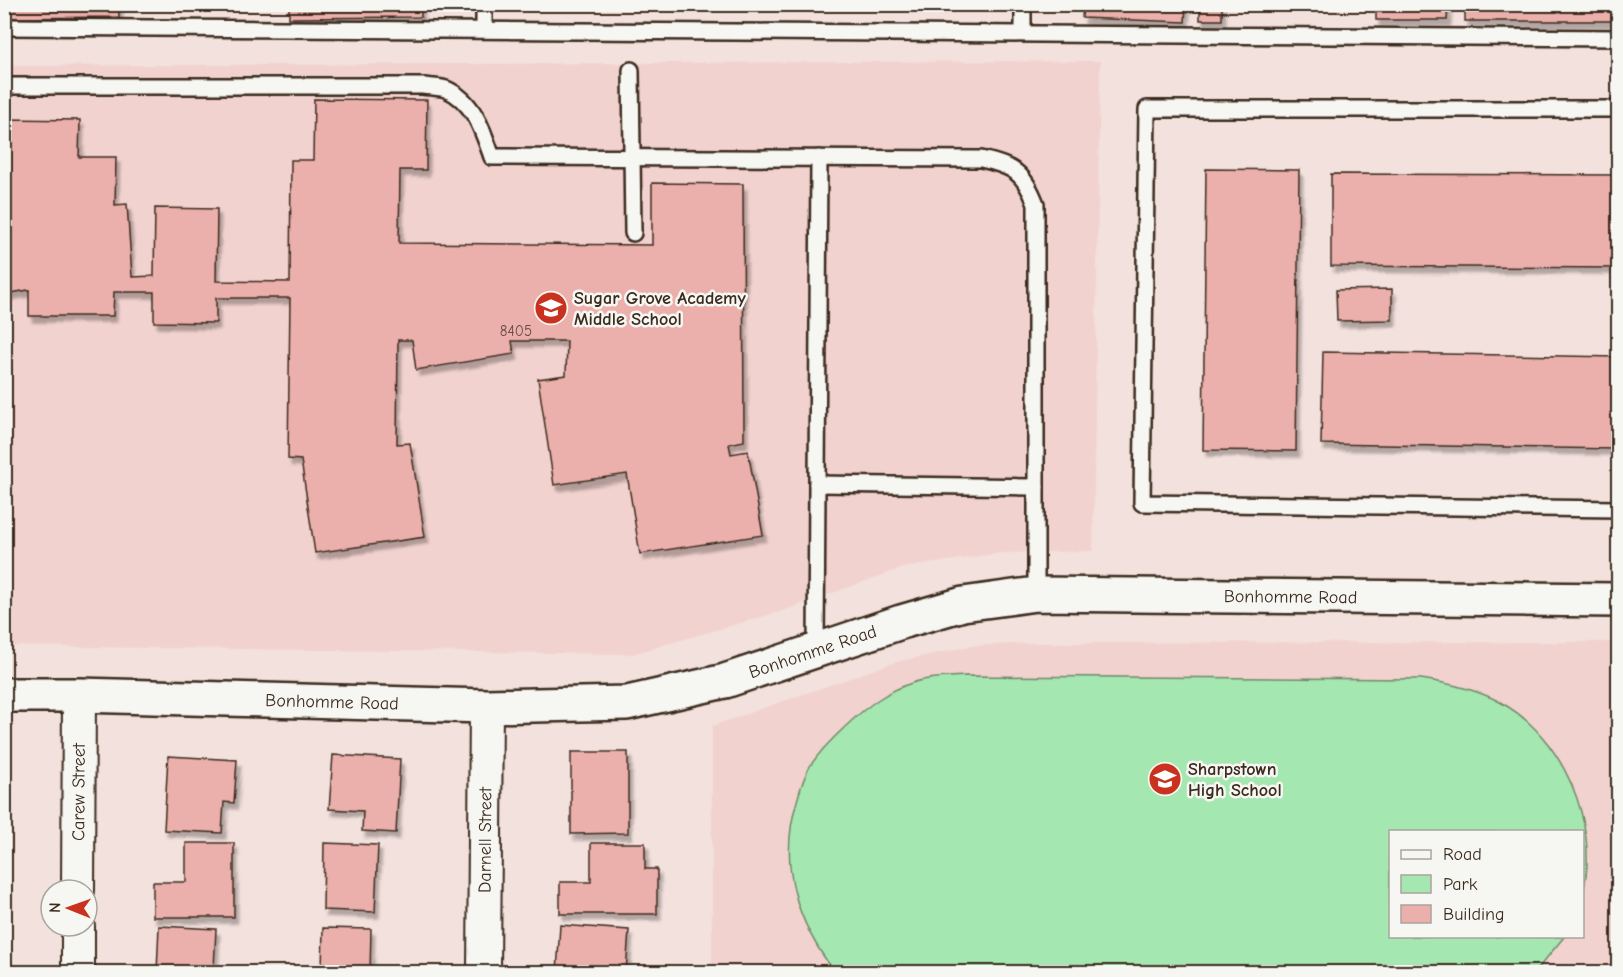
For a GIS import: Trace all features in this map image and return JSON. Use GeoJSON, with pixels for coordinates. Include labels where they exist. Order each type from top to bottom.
{"type":"FeatureCollection","features":[{"type":"Feature","properties":{"kind":"street","name":"Bonhomme Road"},"geometry":{"type":"LineString","coordinates":[[4,695],[486,706],[627,703],[725,681],[963,604],[1036,594],[1618,600]]}},
{"type":"Feature","properties":{"kind":"street","name":"Carew Street"},"geometry":{"type":"LineString","coordinates":[[78,878],[79,695]]}},
{"type":"Feature","properties":{"kind":"street","name":"Darnell Street"},"geometry":{"type":"LineString","coordinates":[[484,972],[486,706]]}},
{"type":"Feature","properties":{"kind":"street"},"geometry":{"type":"LineString","coordinates":[[78,938],[78,972]]}},
{"type":"Feature","properties":{"kind":"lane"},"geometry":{"type":"LineString","coordinates":[[484,4],[484,29]]}},
{"type":"Feature","properties":{"kind":"lane"},"geometry":{"type":"LineString","coordinates":[[1023,4],[1023,33]]}},
{"type":"Feature","properties":{"kind":"lane"},"geometry":{"type":"LineString","coordinates":[[4,27],[1618,38]]}},
{"type":"Feature","properties":{"kind":"lane"},"geometry":{"type":"LineString","coordinates":[[631,70],[630,158],[633,233]]}},
{"type":"Feature","properties":{"kind":"lane"},"geometry":{"type":"LineString","coordinates":[[4,86],[423,86],[446,89],[467,105],[480,124],[492,157],[981,159],[1017,170],[1029,186],[1036,204],[1036,594]]}},
{"type":"Feature","properties":{"kind":"lane"},"geometry":{"type":"LineString","coordinates":[[1618,110],[1147,110],[1142,503],[1618,509]]}},
{"type":"Feature","properties":{"kind":"lane"},"geometry":{"type":"LineString","coordinates":[[816,650],[819,159]]}},
{"type":"Feature","properties":{"kind":"lane"},"geometry":{"type":"LineString","coordinates":[[817,484],[1036,487]]}},
{"type":"Feature","properties":{"kind":"shaded area","name":"Sugar Grove Academy Middle School"},"geometry":{"type":"Polygon","coordinates":[[[1100,61],[1093,551],[1000,553],[902,568],[782,611],[632,654],[5,646],[5,66],[1100,61]]]}},
{"type":"Feature","properties":{"kind":"shaded area","name":"Sharpstown High School"},"geometry":{"type":"Polygon","coordinates":[[[1618,642],[1618,972],[712,972],[712,726],[896,662],[971,646],[1039,643],[1618,642]]]}},
{"type":"Feature","properties":{"kind":"green space","name":"Sharpstown High School"},"geometry":{"type":"Polygon","coordinates":[[[965,676],[1421,679],[1472,690],[1491,697],[1522,717],[1542,736],[1558,759],[1572,784],[1581,811],[1586,838],[1587,866],[1584,886],[1584,830],[1389,830],[1389,938],[1563,938],[1535,972],[835,972],[810,933],[794,891],[790,869],[789,847],[792,824],[806,774],[818,755],[836,735],[878,700],[905,685],[965,676]]]}},
{"type":"Feature","properties":{"kind":"building"},"geometry":{"type":"Polygon","coordinates":[[[4,4],[119,4],[119,17],[4,18],[4,4]]]}},
{"type":"Feature","properties":{"kind":"building"},"geometry":{"type":"Polygon","coordinates":[[[289,4],[421,4],[421,17],[289,18],[289,4]]]}},
{"type":"Feature","properties":{"kind":"building"},"geometry":{"type":"Polygon","coordinates":[[[1083,4],[1186,4],[1185,22],[1082,18],[1083,4]]]}},
{"type":"Feature","properties":{"kind":"building"},"geometry":{"type":"Polygon","coordinates":[[[1200,4],[1222,4],[1222,20],[1200,20],[1200,4]]]}},
{"type":"Feature","properties":{"kind":"building"},"geometry":{"type":"Polygon","coordinates":[[[1376,4],[1448,4],[1447,20],[1376,20],[1376,4]]]}},
{"type":"Feature","properties":{"kind":"building"},"geometry":{"type":"Polygon","coordinates":[[[1465,4],[1618,4],[1618,21],[1465,21],[1465,4]]]}},
{"type":"Feature","properties":{"kind":"building"},"geometry":{"type":"Polygon","coordinates":[[[314,99],[427,100],[426,170],[400,170],[399,243],[652,245],[652,183],[743,184],[744,441],[729,444],[731,454],[748,451],[763,535],[640,554],[627,474],[554,485],[538,379],[566,375],[567,341],[512,341],[514,354],[416,370],[412,340],[398,340],[397,444],[410,443],[425,537],[315,553],[301,460],[288,459],[290,298],[216,298],[216,323],[154,322],[154,292],[114,292],[113,316],[29,316],[29,290],[4,294],[4,119],[80,120],[79,157],[116,157],[115,205],[127,204],[132,277],[154,276],[155,208],[217,209],[216,281],[290,282],[291,160],[313,160],[314,99]]]}},
{"type":"Feature","properties":{"kind":"building"},"geometry":{"type":"Polygon","coordinates":[[[1206,169],[1299,170],[1296,451],[1203,450],[1206,169]]]}},
{"type":"Feature","properties":{"kind":"building"},"geometry":{"type":"Polygon","coordinates":[[[1331,174],[1618,175],[1618,268],[1331,266],[1331,174]]]}},
{"type":"Feature","properties":{"kind":"building"},"geometry":{"type":"Polygon","coordinates":[[[1392,289],[1392,320],[1337,321],[1336,290],[1392,289]]]}},
{"type":"Feature","properties":{"kind":"building"},"geometry":{"type":"Polygon","coordinates":[[[1323,352],[1618,357],[1618,449],[1321,444],[1323,352]]]}},
{"type":"Feature","properties":{"kind":"building"},"geometry":{"type":"Polygon","coordinates":[[[571,752],[628,752],[628,833],[571,834],[571,752]]]}},
{"type":"Feature","properties":{"kind":"building"},"geometry":{"type":"Polygon","coordinates":[[[333,755],[400,759],[396,833],[362,831],[363,811],[329,809],[333,755]]]}},
{"type":"Feature","properties":{"kind":"building"},"geometry":{"type":"Polygon","coordinates":[[[168,756],[237,760],[234,803],[224,802],[222,833],[164,830],[168,756]]]}},
{"type":"Feature","properties":{"kind":"building"},"geometry":{"type":"Polygon","coordinates":[[[186,843],[234,843],[234,917],[153,917],[153,882],[186,882],[186,843]]]}},
{"type":"Feature","properties":{"kind":"building"},"geometry":{"type":"Polygon","coordinates":[[[324,843],[378,845],[375,912],[323,910],[324,843]]]}},
{"type":"Feature","properties":{"kind":"building"},"geometry":{"type":"Polygon","coordinates":[[[591,843],[645,843],[645,869],[657,869],[657,914],[560,914],[560,882],[591,882],[591,843]]]}},
{"type":"Feature","properties":{"kind":"building"},"geometry":{"type":"Polygon","coordinates":[[[560,925],[629,930],[626,972],[557,972],[560,925]]]}},
{"type":"Feature","properties":{"kind":"building"},"geometry":{"type":"Polygon","coordinates":[[[159,926],[216,929],[214,968],[228,969],[228,972],[157,972],[159,926]]]}},
{"type":"Feature","properties":{"kind":"building"},"geometry":{"type":"Polygon","coordinates":[[[323,928],[371,929],[370,972],[322,972],[323,928]]]}},
{"type":"Feature","properties":{"kind":"place","name":"Sugar Grove Academy Middle School"},"geometry":{"type":"Point","coordinates":[551,308]}},
{"type":"Feature","properties":{"kind":"place","name":"Sharpstown High School"},"geometry":{"type":"Point","coordinates":[1165,779]}}]}
